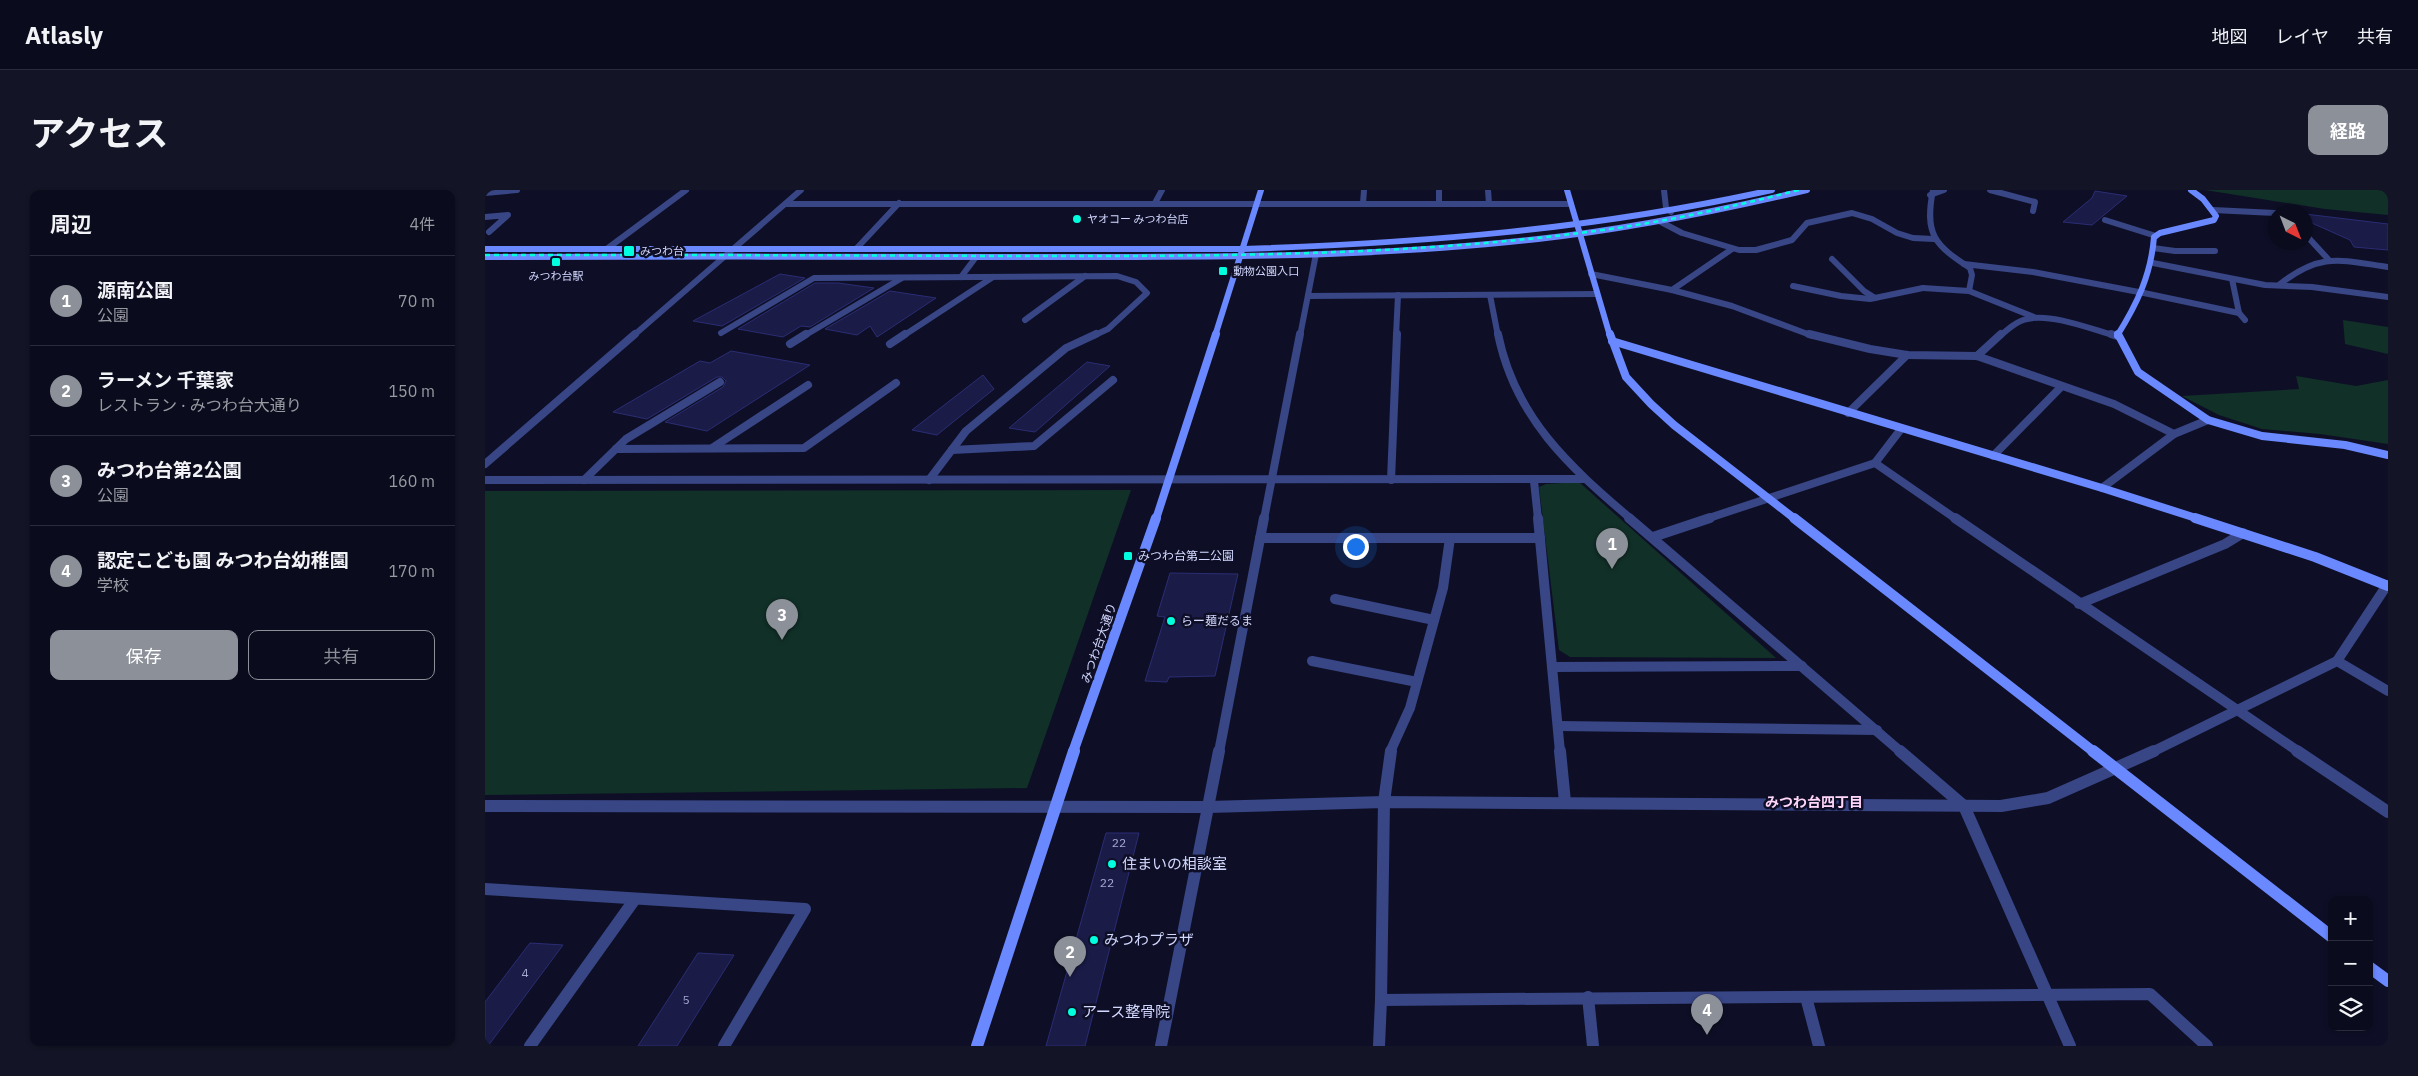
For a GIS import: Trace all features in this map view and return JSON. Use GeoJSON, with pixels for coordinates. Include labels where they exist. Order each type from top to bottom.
{"type":"FeatureCollection","features":[{"type":"Feature","properties":{"kind":"street"},"geometry":{"type":"LineString","coordinates":[[485,193],[517,190]]}},
{"type":"Feature","properties":{"kind":"street"},"geometry":{"type":"LineString","coordinates":[[608,248],[686,190]]}},
{"type":"Feature","properties":{"kind":"street"},"geometry":{"type":"LineString","coordinates":[[485,464],[801,190]]}},
{"type":"Feature","properties":{"kind":"street"},"geometry":{"type":"LineString","coordinates":[[1155,203],[1162,190]]}},
{"type":"Feature","properties":{"kind":"street","name":"みつわ台大通り"},"geometry":{"type":"LineString","coordinates":[[977,1046],[1054,807],[1170,479],[1261,190]]}},
{"type":"Feature","properties":{"kind":"street"},"geometry":{"type":"LineString","coordinates":[[1363,204],[1364,190]]}},
{"type":"Feature","properties":{"kind":"street"},"geometry":{"type":"LineString","coordinates":[[1439,190],[1439,204]]}},
{"type":"Feature","properties":{"kind":"street"},"geometry":{"type":"LineString","coordinates":[[1488,190],[1489,204]]}},
{"type":"Feature","properties":{"kind":"street"},"geometry":{"type":"LineString","coordinates":[[1567,190],[1597,294],[1626,377],[1651,404],[1674,425],[1767,498],[2328,934]]}},
{"type":"Feature","properties":{"kind":"street"},"geometry":{"type":"LineString","coordinates":[[1664,190],[1666,208],[1671,212]]}},
{"type":"Feature","properties":{"kind":"street"},"geometry":{"type":"LineString","coordinates":[[485,257],[976,257],[1241,253],[1395,243],[1578,226],[1671,212],[1772,190]]}},
{"type":"Feature","properties":{"kind":"street"},"geometry":{"type":"LineString","coordinates":[[485,249],[856,249],[1316,254],[1395,251],[1579,234],[1661,222],[1736,208],[1807,190]]}},
{"type":"Feature","properties":{"kind":"street"},"geometry":{"type":"LineString","coordinates":[[1944,190],[1931,193],[1929,209],[1934,239],[1943,250],[1970,268],[1972,275],[1969,292]]}},
{"type":"Feature","properties":{"kind":"street"},"geometry":{"type":"LineString","coordinates":[[1990,190],[2035,202],[2033,211]]}},
{"type":"Feature","properties":{"kind":"street"},"geometry":{"type":"LineString","coordinates":[[2105,220],[2156,236],[2214,220],[2216,216],[2213,210],[2191,190]]}},
{"type":"Feature","properties":{"kind":"street"},"geometry":{"type":"LineString","coordinates":[[785,204],[1571,204]]}},
{"type":"Feature","properties":{"kind":"street"},"geometry":{"type":"LineString","coordinates":[[856,249],[899,204]]}},
{"type":"Feature","properties":{"kind":"street"},"geometry":{"type":"LineString","coordinates":[[2213,210],[2268,213]]}},
{"type":"Feature","properties":{"kind":"street"},"geometry":{"type":"LineString","coordinates":[[1661,222],[1682,233],[1732,249],[1757,250],[1792,240],[1807,223],[1852,213],[1872,219],[1897,233],[1913,238],[1934,239]]}},
{"type":"Feature","properties":{"kind":"street"},"geometry":{"type":"LineString","coordinates":[[485,217],[508,215],[489,232]]}},
{"type":"Feature","properties":{"kind":"street"},"geometry":{"type":"LineString","coordinates":[[2117,336],[2143,293],[2153,263],[2154,237],[2156,236]]}},
{"type":"Feature","properties":{"kind":"street"},"geometry":{"type":"LineString","coordinates":[[2313,243],[2328,259]]}},
{"type":"Feature","properties":{"kind":"street"},"geometry":{"type":"LineString","coordinates":[[2153,248],[2175,251],[2215,251]]}},
{"type":"Feature","properties":{"kind":"street"},"geometry":{"type":"LineString","coordinates":[[1672,290],[1732,249]]}},
{"type":"Feature","properties":{"kind":"street"},"geometry":{"type":"LineString","coordinates":[[1161,1046],[1316,254]]}},
{"type":"Feature","properties":{"kind":"street"},"geometry":{"type":"LineString","coordinates":[[961,277],[976,257]]}},
{"type":"Feature","properties":{"kind":"street"},"geometry":{"type":"LineString","coordinates":[[1832,259],[1864,291],[1876,298]]}},
{"type":"Feature","properties":{"kind":"street"},"geometry":{"type":"LineString","coordinates":[[2280,284],[2300,267],[2328,259],[2388,267]]}},
{"type":"Feature","properties":{"kind":"street"},"geometry":{"type":"LineString","coordinates":[[2153,263],[2265,285],[2280,284],[2388,297]]}},
{"type":"Feature","properties":{"kind":"street"},"geometry":{"type":"LineString","coordinates":[[1964,264],[2033,272],[2239,313]]}},
{"type":"Feature","properties":{"kind":"street"},"geometry":{"type":"LineString","coordinates":[[1591,274],[1672,290],[1732,306],[1819,338],[1907,354],[1977,356],[2114,404],[2175,434]]}},
{"type":"Feature","properties":{"kind":"street"},"geometry":{"type":"LineString","coordinates":[[890,344],[994,276]]}},
{"type":"Feature","properties":{"kind":"street"},"geometry":{"type":"LineString","coordinates":[[1025,320],[1085,276]]}},
{"type":"Feature","properties":{"kind":"street"},"geometry":{"type":"LineString","coordinates":[[721,333],[814,278],[1117,276],[1136,282],[1147,293],[1108,329],[1066,348],[966,432],[929,480]]}},
{"type":"Feature","properties":{"kind":"street"},"geometry":{"type":"LineString","coordinates":[[791,344],[903,277]]}},
{"type":"Feature","properties":{"kind":"street"},"geometry":{"type":"LineString","coordinates":[[2232,279],[2239,313],[2245,320]]}},
{"type":"Feature","properties":{"kind":"street"},"geometry":{"type":"LineString","coordinates":[[1793,286],[1844,296],[1876,298],[1908,289],[1923,288],[1969,292],[2037,318],[2117,336],[2138,372],[2208,420],[2262,436],[2345,445],[2388,455]]}},
{"type":"Feature","properties":{"kind":"street"},"geometry":{"type":"LineString","coordinates":[[1308,296],[1597,294]]}},
{"type":"Feature","properties":{"kind":"street"},"geometry":{"type":"LineString","coordinates":[[1391,480],[1397,295]]}},
{"type":"Feature","properties":{"kind":"street"},"geometry":{"type":"LineString","coordinates":[[1490,295],[1503,359],[1524,408],[1584,479],[1653,536],[1964,806],[2070,1046]]}},
{"type":"Feature","properties":{"kind":"street"},"geometry":{"type":"LineString","coordinates":[[1977,356],[2013,326],[2025,319],[2037,318]]}},
{"type":"Feature","properties":{"kind":"street"},"geometry":{"type":"LineString","coordinates":[[485,806],[1208,807],[1384,802],[1565,802],[2001,806],[2048,798],[2117,769],[2337,660],[2388,585],[2315,557],[2102,488],[1612,341]]}},
{"type":"Feature","properties":{"kind":"street"},"geometry":{"type":"LineString","coordinates":[[1848,413],[1884,380],[1907,354]]}},
{"type":"Feature","properties":{"kind":"street"},"geometry":{"type":"LineString","coordinates":[[952,450],[1034,446],[1113,380]]}},
{"type":"Feature","properties":{"kind":"street"},"geometry":{"type":"LineString","coordinates":[[584,480],[626,439],[720,382]]}},
{"type":"Feature","properties":{"kind":"street"},"geometry":{"type":"LineString","coordinates":[[616,449],[804,448],[896,383]]}},
{"type":"Feature","properties":{"kind":"street"},"geometry":{"type":"LineString","coordinates":[[711,448],[809,385]]}},
{"type":"Feature","properties":{"kind":"street"},"geometry":{"type":"LineString","coordinates":[[1993,456],[2061,387]]}},
{"type":"Feature","properties":{"kind":"street"},"geometry":{"type":"LineString","coordinates":[[2102,488],[2175,434],[2208,420]]}},
{"type":"Feature","properties":{"kind":"street"},"geometry":{"type":"LineString","coordinates":[[1653,536],[1875,463],[1901,429]]}},
{"type":"Feature","properties":{"kind":"street"},"geometry":{"type":"LineString","coordinates":[[1875,463],[2079,604],[2388,812]]}},
{"type":"Feature","properties":{"kind":"street"},"geometry":{"type":"LineString","coordinates":[[485,480],[1584,479]]}},
{"type":"Feature","properties":{"kind":"street"},"geometry":{"type":"LineString","coordinates":[[1534,480],[1565,802]]}},
{"type":"Feature","properties":{"kind":"street"},"geometry":{"type":"LineString","coordinates":[[2079,604],[2225,544],[2243,533]]}},
{"type":"Feature","properties":{"kind":"street"},"geometry":{"type":"LineString","coordinates":[[1260,538],[1540,538]]}},
{"type":"Feature","properties":{"kind":"street"},"geometry":{"type":"LineString","coordinates":[[1379,1046],[1384,802],[1391,747],[1410,708],[1443,588],[1450,538]]}},
{"type":"Feature","properties":{"kind":"street"},"geometry":{"type":"LineString","coordinates":[[1335,599],[1434,620]]}},
{"type":"Feature","properties":{"kind":"street"},"geometry":{"type":"LineString","coordinates":[[2337,660],[2388,691]]}},
{"type":"Feature","properties":{"kind":"street"},"geometry":{"type":"LineString","coordinates":[[1313,661],[1417,682]]}},
{"type":"Feature","properties":{"kind":"street"},"geometry":{"type":"LineString","coordinates":[[1552,667],[1802,666]]}},
{"type":"Feature","properties":{"kind":"street"},"geometry":{"type":"LineString","coordinates":[[1558,726],[1877,730]]}},
{"type":"Feature","properties":{"kind":"street"},"geometry":{"type":"LineString","coordinates":[[486,890],[805,908],[724,1046]]}},
{"type":"Feature","properties":{"kind":"street"},"geometry":{"type":"LineString","coordinates":[[530,1046],[635,899]]}},
{"type":"Feature","properties":{"kind":"street"},"geometry":{"type":"LineString","coordinates":[[2373,970],[2388,982]]}},
{"type":"Feature","properties":{"kind":"street"},"geometry":{"type":"LineString","coordinates":[[1381,1000],[2150,994],[2207,1046]]}},
{"type":"Feature","properties":{"kind":"street"},"geometry":{"type":"LineString","coordinates":[[1587,997],[1593,1046]]}},
{"type":"Feature","properties":{"kind":"street"},"geometry":{"type":"LineString","coordinates":[[1806,997],[1819,1046]]}},
{"type":"Feature","properties":{"kind":"green space"},"geometry":{"type":"Polygon","coordinates":[[[2205,190],[2388,190],[2388,215],[2300,205],[2205,190]]]}},
{"type":"Feature","properties":{"kind":"green space"},"geometry":{"type":"Polygon","coordinates":[[[2343,320],[2388,327],[2388,354],[2345,344],[2343,320]]]}},
{"type":"Feature","properties":{"kind":"green space"},"geometry":{"type":"Polygon","coordinates":[[[2296,376],[2356,386],[2388,380],[2388,444],[2320,434],[2262,429],[2219,415],[2182,396],[2299,389],[2296,376]]]}},
{"type":"Feature","properties":{"kind":"green space"},"geometry":{"type":"Polygon","coordinates":[[[1579,482],[1776,658],[1570,657],[1559,650],[1539,487],[1546,484],[1579,482]]]}},
{"type":"Feature","properties":{"kind":"green space"},"geometry":{"type":"Polygon","coordinates":[[[1131,490],[1027,788],[485,795],[485,491],[1131,490]]]}},
{"type":"Feature","properties":{"kind":"building"},"geometry":{"type":"Polygon","coordinates":[[[2095,191],[2127,196],[2092,225],[2063,222],[2092,198],[2095,191]]]}},
{"type":"Feature","properties":{"kind":"building"},"geometry":{"type":"Polygon","coordinates":[[[2313,215],[2388,224],[2388,250],[2354,247],[2350,240],[2313,224],[2313,215]]]}},
{"type":"Feature","properties":{"kind":"building"},"geometry":{"type":"Polygon","coordinates":[[[780,274],[805,278],[722,326],[693,321],[780,274]]]}},
{"type":"Feature","properties":{"kind":"building"},"geometry":{"type":"Polygon","coordinates":[[[815,283],[838,283],[874,288],[810,327],[801,326],[783,337],[738,329],[815,283]]]}},
{"type":"Feature","properties":{"kind":"building"},"geometry":{"type":"Polygon","coordinates":[[[890,291],[936,298],[877,337],[870,326],[857,335],[825,329],[890,291]]]}},
{"type":"Feature","properties":{"kind":"building"},"geometry":{"type":"Polygon","coordinates":[[[731,351],[810,365],[707,431],[665,422],[723,387],[726,381],[722,377],[717,377],[647,419],[613,412],[700,361],[710,363],[731,351]]]}},
{"type":"Feature","properties":{"kind":"building"},"geometry":{"type":"Polygon","coordinates":[[[1087,362],[1110,366],[1035,432],[1009,428],[1087,362]]]}},
{"type":"Feature","properties":{"kind":"building"},"geometry":{"type":"Polygon","coordinates":[[[983,375],[994,389],[937,435],[912,430],[983,375]]]}},
{"type":"Feature","properties":{"kind":"building"},"geometry":{"type":"Polygon","coordinates":[[[1170,573],[1238,574],[1215,676],[1169,677],[1167,682],[1145,681],[1165,617],[1157,616],[1170,573]]]}},
{"type":"Feature","properties":{"kind":"building","name":"みつわプラザ"},"geometry":{"type":"Polygon","coordinates":[[[1106,833],[1139,833],[1085,1046],[1046,1046],[1106,833]]]}},
{"type":"Feature","properties":{"kind":"building"},"geometry":{"type":"Polygon","coordinates":[[[530,943],[563,945],[488,1046],[485,1046],[485,1002],[530,943]]]}},
{"type":"Feature","properties":{"kind":"building"},"geometry":{"type":"Polygon","coordinates":[[[698,953],[734,955],[677,1046],[638,1046],[698,953]]]}},
{"type":"Feature","properties":{"kind":"railway"},"geometry":{"type":"LineString","coordinates":[[485,255],[1146,256],[1382,250],[1539,238],[1617,228],[1709,211],[1799,190]]}},
{"type":"Feature","properties":{"kind":"place","name":"ヤオコー みつわ台店"},"geometry":{"type":"Point","coordinates":[1077,219]}},
{"type":"Feature","properties":{"kind":"place","name":"みつわ台"},"geometry":{"type":"Point","coordinates":[629,251]}},
{"type":"Feature","properties":{"kind":"place","name":"みつわ台駅"},"geometry":{"type":"Point","coordinates":[556,262]}},
{"type":"Feature","properties":{"kind":"place","name":"動物公園入口"},"geometry":{"type":"Point","coordinates":[1223,271]}},
{"type":"Feature","properties":{"kind":"place","name":"みつわ台第二公園"},"geometry":{"type":"Point","coordinates":[1128,556]}},
{"type":"Feature","properties":{"kind":"place","name":"源南公園"},"geometry":{"type":"Point","coordinates":[1612,569]}},
{"type":"Feature","properties":{"kind":"place","name":"らー麺だるま"},"geometry":{"type":"Point","coordinates":[1171,621]}},
{"type":"Feature","properties":{"kind":"place","name":"みつわ台第2公園"},"geometry":{"type":"Point","coordinates":[782,640]}},
{"type":"Feature","properties":{"kind":"place","name":"住まいの相談室"},"geometry":{"type":"Point","coordinates":[1112,864]}},
{"type":"Feature","properties":{"kind":"place","name":"みつわプラザ"},"geometry":{"type":"Point","coordinates":[1094,940]}},
{"type":"Feature","properties":{"kind":"place","name":"ラーメン 千葉家"},"geometry":{"type":"Point","coordinates":[1070,977]}},
{"type":"Feature","properties":{"kind":"place","name":"アース整骨院"},"geometry":{"type":"Point","coordinates":[1072,1012]}},
{"type":"Feature","properties":{"kind":"place","name":"認定こども園 みつわ台幼稚園"},"geometry":{"type":"Point","coordinates":[1707,1035]}},
{"type":"Feature","properties":{"kind":"district","name":"みつわ台四丁目"},"geometry":{"type":"Point","coordinates":[1814,802]}}]}
